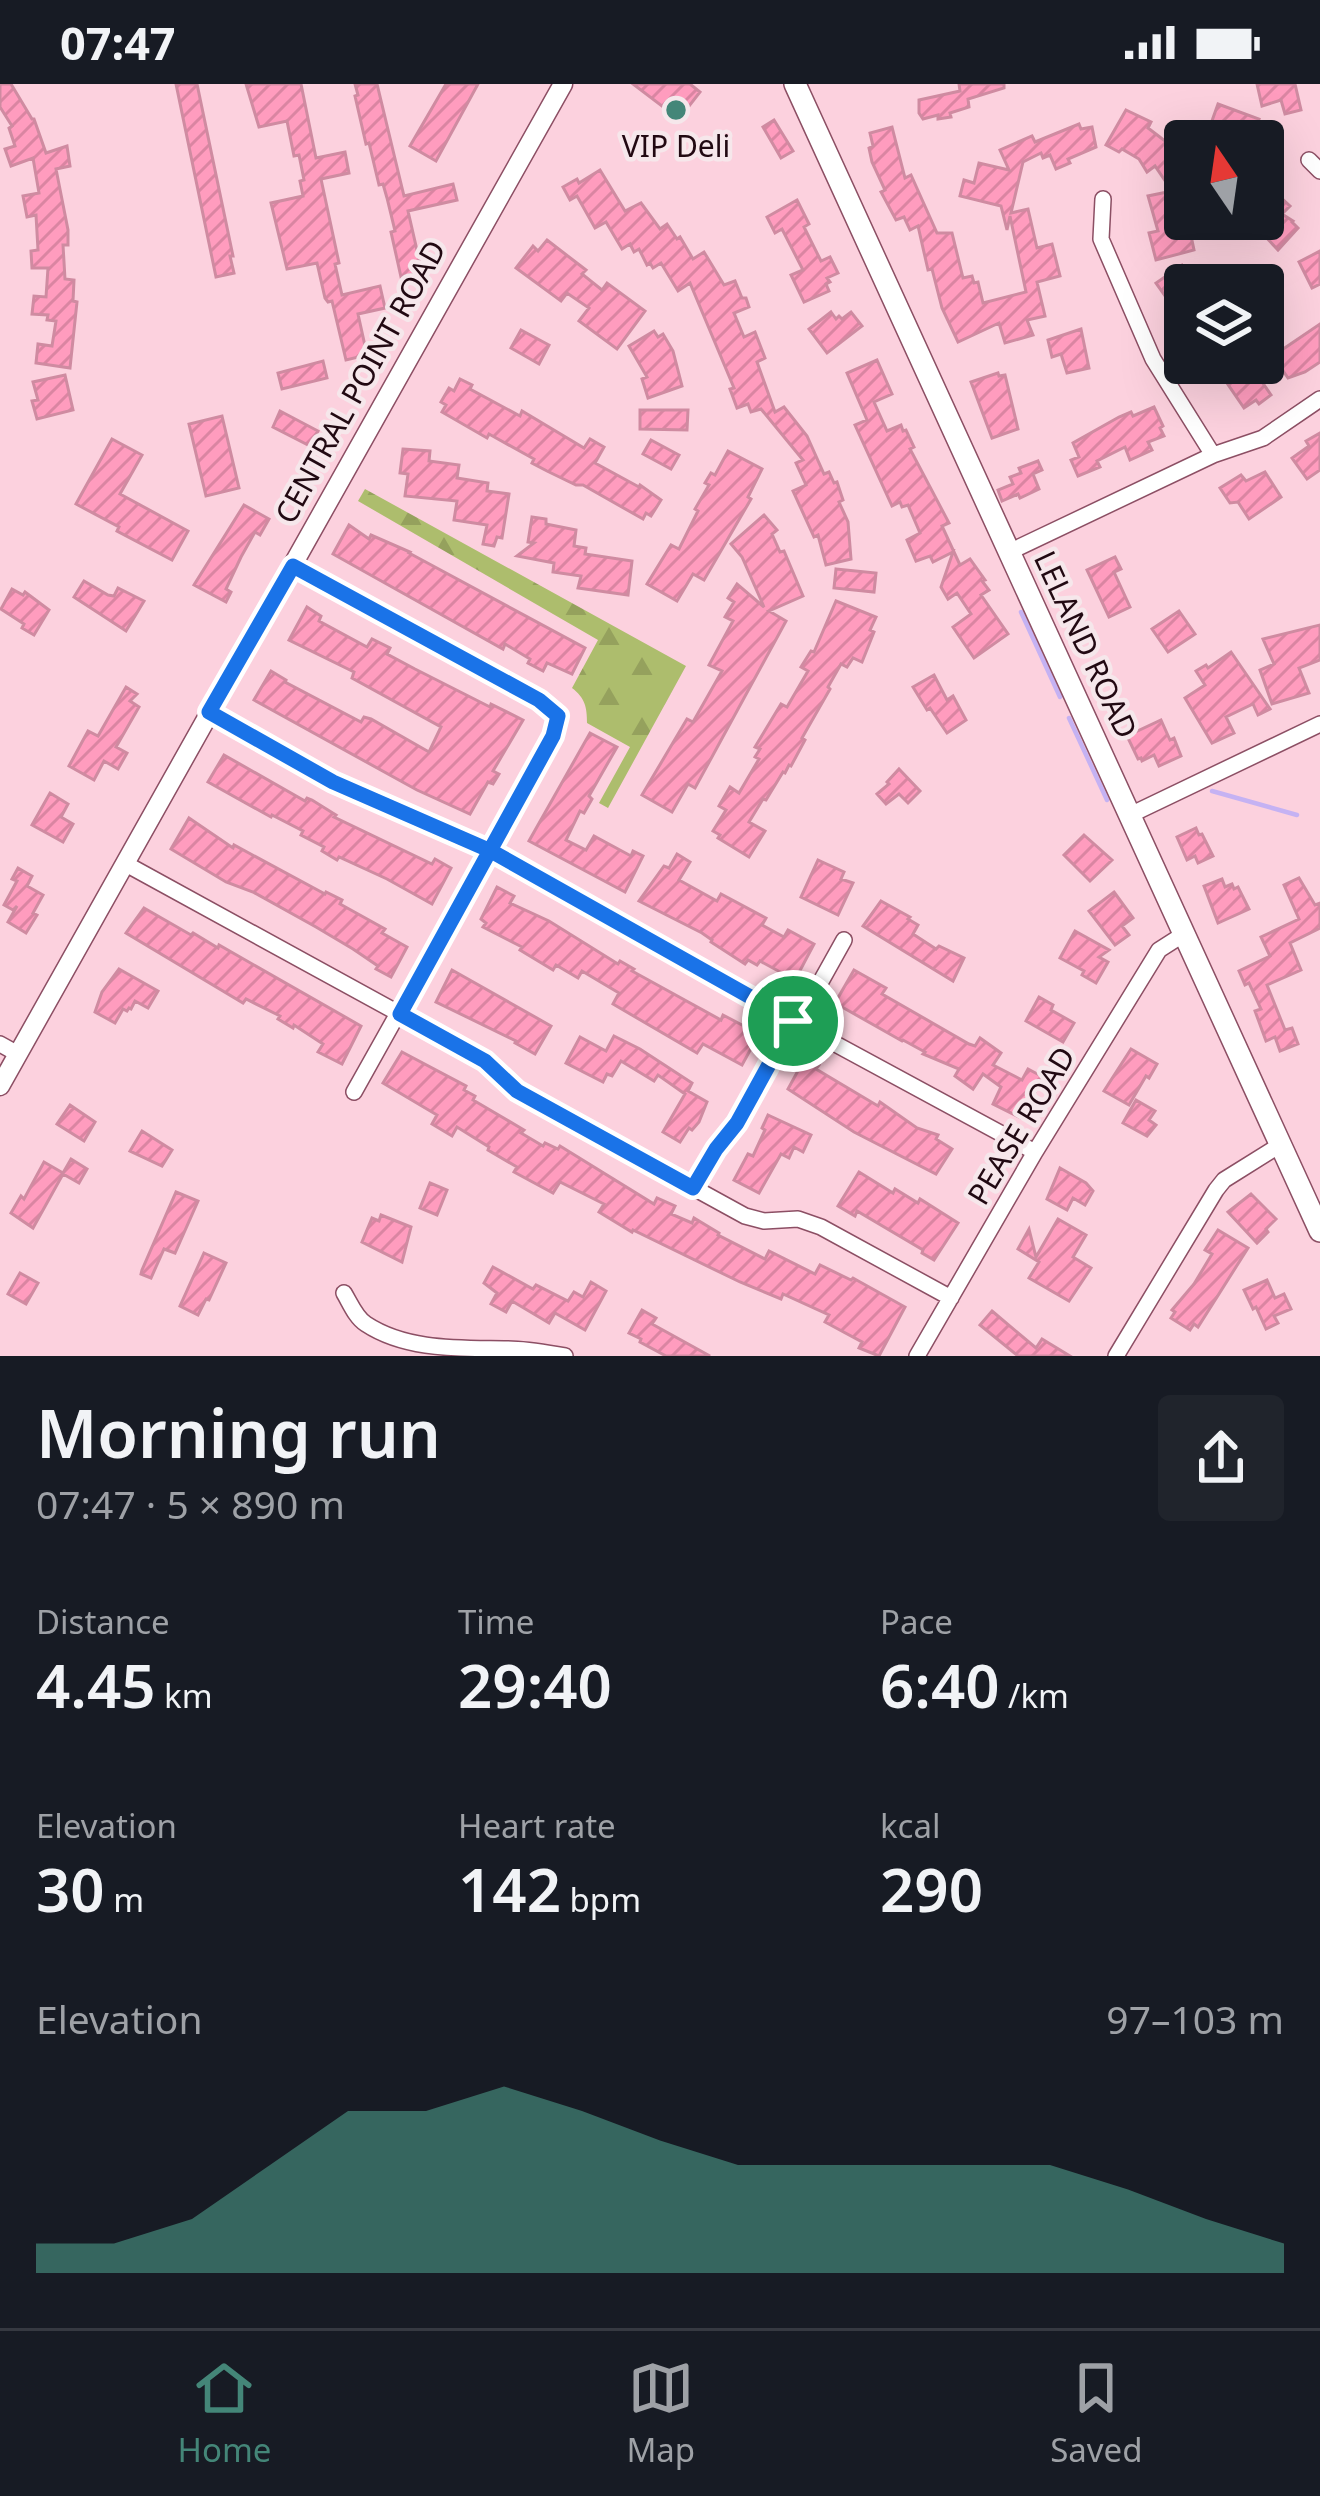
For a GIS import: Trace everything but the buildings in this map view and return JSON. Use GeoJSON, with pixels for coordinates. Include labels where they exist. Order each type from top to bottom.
{"type":"FeatureCollection","features":[{"type":"Feature","properties":{"kind":"main road","name":"LELAND ROAD"},"geometry":{"type":"LineString","coordinates":[[795,84],[1320,1231]]}},
{"type":"Feature","properties":{"kind":"street","name":"CENTRAL POINT ROAD"},"geometry":{"type":"LineString","coordinates":[[0,1086],[9,1049],[126,864],[562,84]]}},
{"type":"Feature","properties":{"kind":"street"},"geometry":{"type":"LineString","coordinates":[[1103,199],[1100,238],[1153,359],[1213,455]]}},
{"type":"Feature","properties":{"kind":"street"},"geometry":{"type":"LineString","coordinates":[[1009,552],[1213,455],[1263,438],[1320,399]]}},
{"type":"Feature","properties":{"kind":"street"},"geometry":{"type":"LineString","coordinates":[[293,566],[539,700],[558,716],[553,736],[491,851],[354,1092]]}},
{"type":"Feature","properties":{"kind":"street"},"geometry":{"type":"LineString","coordinates":[[209,712],[333,782],[491,851],[1035,1152]]}},
{"type":"Feature","properties":{"kind":"street"},"geometry":{"type":"LineString","coordinates":[[1130,814],[1320,724]]}},
{"type":"Feature","properties":{"kind":"street"},"geometry":{"type":"LineString","coordinates":[[126,864],[485,1061],[517,1091],[745,1216],[764,1221],[798,1219],[821,1227],[951,1298]]}},
{"type":"Feature","properties":{"kind":"street","name":"PEASE ROAD"},"geometry":{"type":"LineString","coordinates":[[917,1356],[1159,950],[1184,934]]}},
{"type":"Feature","properties":{"kind":"street"},"geometry":{"type":"LineString","coordinates":[[693,1188],[737,1123],[844,940]]}},
{"type":"Feature","properties":{"kind":"street"},"geometry":{"type":"LineString","coordinates":[[1116,1356],[1216,1190],[1280,1145]]}},
{"type":"Feature","properties":{"kind":"street"},"geometry":{"type":"LineString","coordinates":[[344,1293],[362,1322],[427,1346],[513,1348],[565,1356]]}},
{"type":"Feature","properties":{"kind":"green space"},"geometry":{"type":"Polygon","coordinates":[[[365,489],[686,666],[608,808],[599,803],[630,747],[587,723],[584,703],[572,688],[598,640],[358,501],[365,489]]]}},
{"type":"Feature","properties":{"kind":"waterway"},"geometry":{"type":"LineString","coordinates":[[1021,612],[1060,697]]}},
{"type":"Feature","properties":{"kind":"waterway"},"geometry":{"type":"LineString","coordinates":[[1069,718],[1107,800]]}},
{"type":"Feature","properties":{"kind":"waterway"},"geometry":{"type":"LineString","coordinates":[[1212,791],[1297,815]]}},
{"type":"Feature","properties":{"kind":"place","name":"VIP Deli"},"geometry":{"type":"Point","coordinates":[676,110]}},
{"type":"Feature","properties":{"kind":"route"},"geometry":{"type":"LineString","coordinates":[[793,1021],[491,851],[333,782],[209,712],[293,566],[539,700],[558,716],[553,736],[491,851],[400,1014],[485,1061],[517,1091],[693,1188],[737,1123],[793,1021]]}}]}
